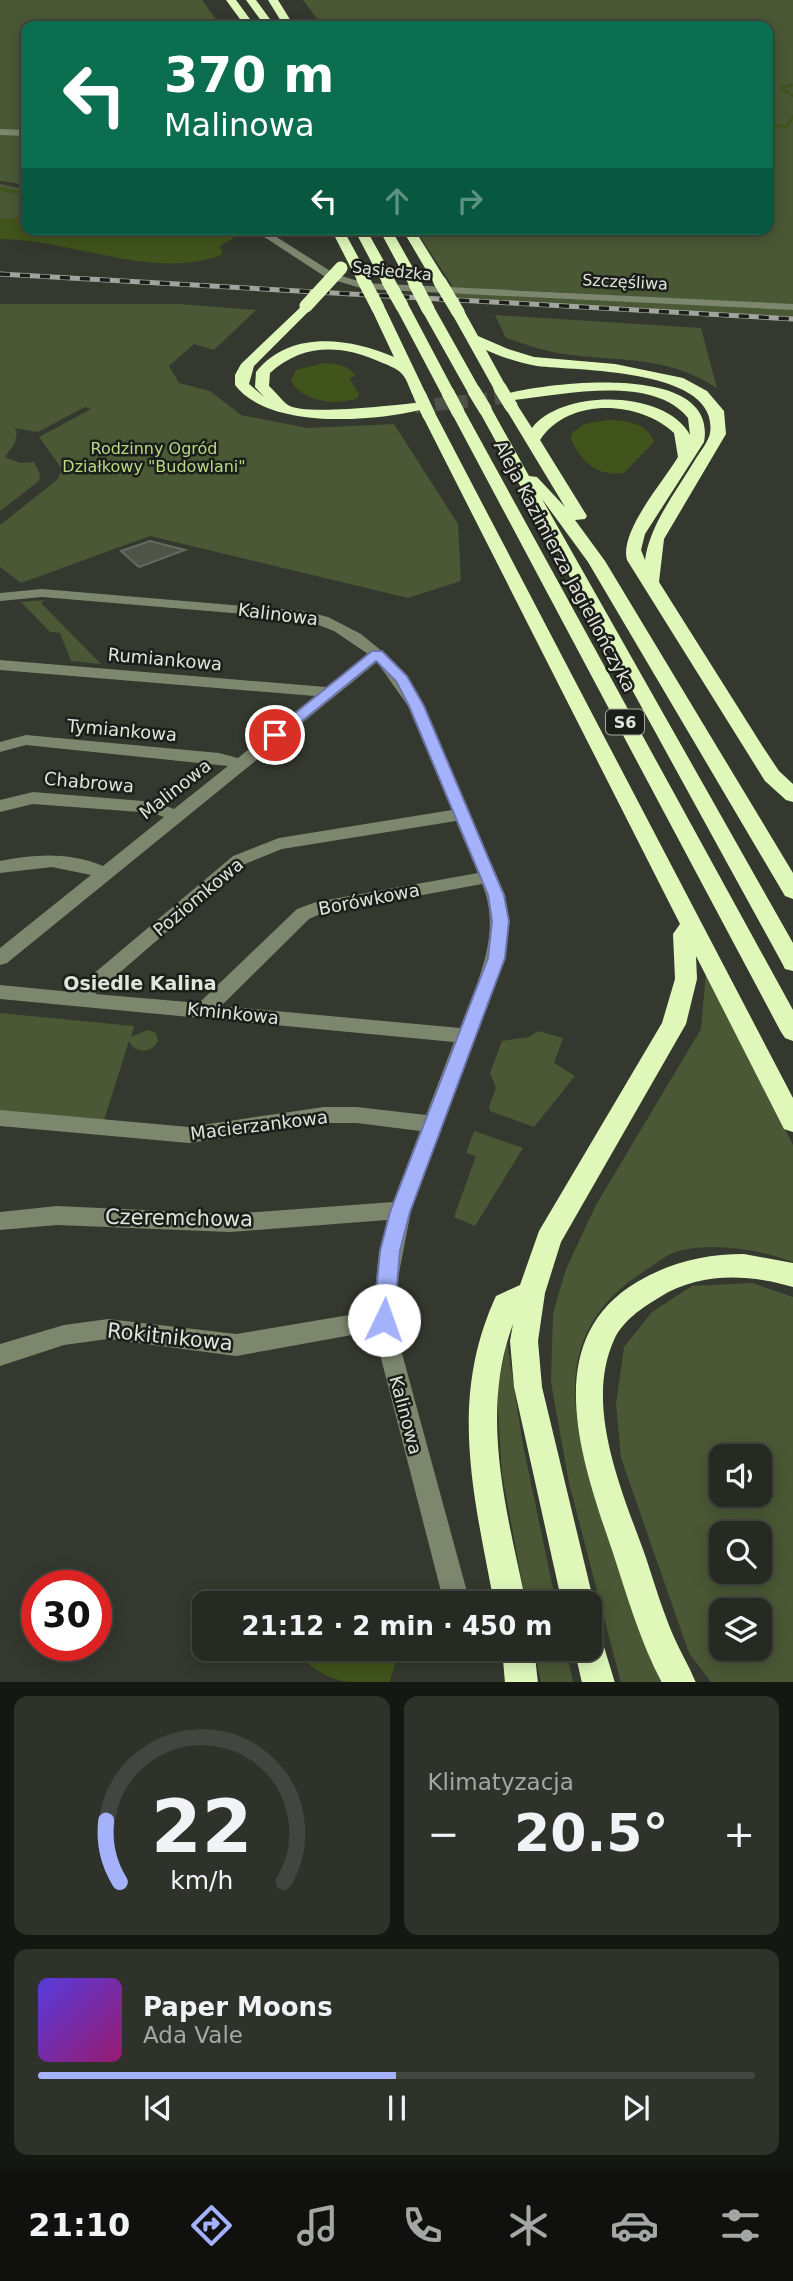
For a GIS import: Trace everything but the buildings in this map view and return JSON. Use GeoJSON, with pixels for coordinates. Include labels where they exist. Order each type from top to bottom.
{"type":"FeatureCollection","features":[{"type":"Feature","properties":{"kind":"highway"},"geometry":{"type":"LineString","coordinates":[[231,0],[246,21]]}},
{"type":"Feature","properties":{"kind":"highway"},"geometry":{"type":"LineString","coordinates":[[251,0],[266,21]]}},
{"type":"Feature","properties":{"kind":"highway"},"geometry":{"type":"LineString","coordinates":[[273,0],[286,21]]}},
{"type":"Feature","properties":{"kind":"highway"},"geometry":{"type":"LineString","coordinates":[[340,235],[378,308],[421,406],[793,1122]]}},
{"type":"Feature","properties":{"kind":"highway","name":"Aleja Kazimierza Jagiellończyka"},"geometry":{"type":"LineString","coordinates":[[363,235],[793,1032]]}},
{"type":"Feature","properties":{"kind":"highway","name":"Aleja Kazimierza Jagiellończyka"},"geometry":{"type":"LineString","coordinates":[[388,235],[518,467],[580,585],[793,963]]}},
{"type":"Feature","properties":{"kind":"highway"},"geometry":{"type":"LineString","coordinates":[[412,235],[598,548],[596,561]]}},
{"type":"Feature","properties":{"kind":"highway"},"geometry":{"type":"LineString","coordinates":[[351,256],[306,306],[248,363],[242,375],[242,385],[251,396],[284,408],[332,414],[421,406]]}},
{"type":"Feature","properties":{"kind":"highway"},"geometry":{"type":"LineString","coordinates":[[473,339],[531,360],[624,369],[675,380],[701,394],[716,407],[720,424],[718,434],[656,539],[650,582]]}},
{"type":"Feature","properties":{"kind":"highway"},"geometry":{"type":"LineString","coordinates":[[284,408],[265,392],[261,377],[275,360],[294,352],[319,346],[356,347],[387,357],[407,371]]}},
{"type":"Feature","properties":{"kind":"highway"},"geometry":{"type":"LineString","coordinates":[[508,397],[627,386],[660,389],[690,397],[705,409],[718,434]]}},
{"type":"Feature","properties":{"kind":"highway"},"geometry":{"type":"LineString","coordinates":[[627,386],[665,395],[693,414],[698,421],[699,435],[633,544],[636,560],[754,750],[772,776],[793,795]]}},
{"type":"Feature","properties":{"kind":"highway"},"geometry":{"type":"LineString","coordinates":[[532,440],[545,422],[563,411],[590,405],[620,405],[648,411],[671,423],[680,432],[686,457]]}},
{"type":"Feature","properties":{"kind":"highway"},"geometry":{"type":"LineString","coordinates":[[518,467],[552,500],[596,561],[793,891]]}},
{"type":"Feature","properties":{"kind":"highway"},"geometry":{"type":"LineString","coordinates":[[575,1591],[528,1387],[524,1341],[531,1293],[548,1239],[674,1024],[685,979],[684,934],[692,924]]}},
{"type":"Feature","properties":{"kind":"highway"},"geometry":{"type":"LineString","coordinates":[[680,1682],[658,1637],[606,1485],[591,1430],[587,1391],[592,1359],[608,1323],[629,1299],[677,1275],[734,1265],[793,1276]]}},
{"type":"Feature","properties":{"kind":"highway"},"geometry":{"type":"LineString","coordinates":[[508,1591],[485,1470],[482,1425],[485,1375],[486,1363],[506,1305],[531,1293]]}},
{"type":"Feature","properties":{"kind":"highway"},"geometry":{"type":"LineString","coordinates":[[520,1661],[522,1682]]}},
{"type":"Feature","properties":{"kind":"highway"},"geometry":{"type":"LineString","coordinates":[[593,1661],[599,1682]]}},
{"type":"Feature","properties":{"kind":"street"},"geometry":{"type":"LineString","coordinates":[[0,132],[21,132]]}},
{"type":"Feature","properties":{"kind":"street","name":"Sąsiedzka"},"geometry":{"type":"LineString","coordinates":[[266,235],[311,265],[344,281],[373,287],[455,292]]}},
{"type":"Feature","properties":{"kind":"street","name":"Szczęśliwa"},"geometry":{"type":"LineString","coordinates":[[455,292],[530,293],[793,307]]}},
{"type":"Feature","properties":{"kind":"street","name":"Kalinowa"},"geometry":{"type":"LineString","coordinates":[[0,597],[42,593],[304,615],[326,620],[349,631],[402,679],[463,814],[489,877],[499,911],[496,958],[400,1212],[390,1251],[384,1320],[454,1591]]}},
{"type":"Feature","properties":{"kind":"street","name":"Malinowa"},"geometry":{"type":"LineString","coordinates":[[0,958],[377,654]]}},
{"type":"Feature","properties":{"kind":"street","name":"Rumiankowa"},"geometry":{"type":"LineString","coordinates":[[0,665],[327,692]]}},
{"type":"Feature","properties":{"kind":"street","name":"Tymiankowa"},"geometry":{"type":"LineString","coordinates":[[0,747],[26,740],[219,758],[240,764]]}},
{"type":"Feature","properties":{"kind":"street","name":"Chabrowa"},"geometry":{"type":"LineString","coordinates":[[0,806],[33,798],[155,808],[175,815]]}},
{"type":"Feature","properties":{"kind":"street","name":"Poziomkowa"},"geometry":{"type":"LineString","coordinates":[[77,998],[239,860],[256,851],[279,844],[463,814]]}},
{"type":"Feature","properties":{"kind":"street"},"geometry":{"type":"LineString","coordinates":[[0,867],[32,859],[89,865],[104,873]]}},
{"type":"Feature","properties":{"kind":"street","name":"Borówkowa"},"geometry":{"type":"LineString","coordinates":[[204,1010],[303,915],[316,908],[489,877]]}},
{"type":"Feature","properties":{"kind":"street","name":"Kminkowa"},"geometry":{"type":"LineString","coordinates":[[0,992],[466,1036]]}},
{"type":"Feature","properties":{"kind":"street","name":"Macierzankowa"},"geometry":{"type":"LineString","coordinates":[[0,1118],[189,1135],[324,1115],[357,1115],[435,1124]]}},
{"type":"Feature","properties":{"kind":"street","name":"Czeremchowa"},"geometry":{"type":"LineString","coordinates":[[0,1221],[52,1214],[229,1223],[353,1211],[400,1212]]}},
{"type":"Feature","properties":{"kind":"street","name":"Rokitnikowa"},"geometry":{"type":"LineString","coordinates":[[0,1355],[87,1331],[108,1329],[236,1345],[256,1344],[358,1322],[384,1320]]}},
{"type":"Feature","properties":{"kind":"green space"},"geometry":{"type":"Polygon","coordinates":[[[0,0],[202,0],[217,21],[21,21],[21,131],[0,130],[0,0]]]}},
{"type":"Feature","properties":{"kind":"green space"},"geometry":{"type":"Polygon","coordinates":[[[303,0],[793,0],[793,305],[518,290],[452,291],[449,287],[452,285],[419,235],[773,235],[773,21],[319,21],[303,0]]]}},
{"type":"Feature","properties":{"kind":"green space"},"geometry":{"type":"Polygon","coordinates":[[[0,133],[21,134],[21,184],[0,181],[0,133]]]}},
{"type":"Feature","properties":{"kind":"green space"},"geometry":{"type":"Polygon","coordinates":[[[0,184],[21,188],[21,218],[0,218],[0,184]]]}},
{"type":"Feature","properties":{"kind":"green space"},"geometry":{"type":"Polygon","coordinates":[[[511,293],[793,308],[793,317],[456,298],[454,294],[511,293]]]}},
{"type":"Feature","properties":{"kind":"green space","name":"Rodzinny Ogród Działkowy \"Budowlani\""},"geometry":{"type":"Polygon","coordinates":[[[0,304],[179,304],[256,310],[214,350],[194,344],[169,366],[179,383],[210,391],[241,415],[308,428],[394,424],[458,524],[461,581],[408,598],[150,536],[21,583],[0,567],[0,525],[57,480],[62,469],[39,437],[91,409],[85,407],[38,432],[14,428],[17,431],[15,443],[5,457],[21,463],[34,462],[40,474],[39,481],[0,511],[0,304]]]}},
{"type":"Feature","properties":{"kind":"green space"},"geometry":{"type":"Polygon","coordinates":[[[495,315],[701,328],[717,388],[696,376],[655,363],[570,355],[506,338],[495,315]]]}},
{"type":"Feature","properties":{"kind":"green space"},"geometry":{"type":"Polygon","coordinates":[[[44,600],[41,603],[101,664],[71,661],[60,633],[50,632],[21,602],[44,600]]]}},
{"type":"Feature","properties":{"kind":"green space"},"geometry":{"type":"Polygon","coordinates":[[[706,973],[793,1145],[793,1262],[736,1248],[706,1247],[678,1251],[646,1270],[612,1297],[590,1327],[578,1359],[575,1392],[578,1427],[586,1464],[621,1574],[661,1682],[621,1682],[602,1610],[602,1591],[597,1591],[569,1483],[551,1382],[553,1313],[566,1269],[596,1205],[701,1029],[706,973]]]}},
{"type":"Feature","properties":{"kind":"green space"},"geometry":{"type":"Polygon","coordinates":[[[0,1013],[134,1026],[131,1037],[147,1030],[156,1033],[158,1041],[150,1049],[144,1050],[136,1049],[129,1041],[104,1120],[0,1111],[0,1013]]]}},
{"type":"Feature","properties":{"kind":"green space"},"geometry":{"type":"Polygon","coordinates":[[[538,1031],[563,1038],[554,1063],[575,1076],[534,1127],[490,1111],[489,1106],[496,1088],[490,1073],[502,1041],[529,1037],[538,1031]]]}},
{"type":"Feature","properties":{"kind":"green space"},"geometry":{"type":"Polygon","coordinates":[[[474,1131],[523,1148],[475,1226],[454,1217],[476,1156],[466,1153],[474,1131]]]}},
{"type":"Feature","properties":{"kind":"green space"},"geometry":{"type":"Polygon","coordinates":[[[752,1283],[793,1297],[793,1682],[711,1682],[689,1653],[621,1458],[616,1404],[624,1347],[652,1312],[692,1286],[752,1283]]]}},
{"type":"Feature","properties":{"kind":"green space"},"geometry":{"type":"Polygon","coordinates":[[[507,1342],[523,1445],[553,1591],[524,1591],[502,1474],[497,1391],[507,1342]]]}},
{"type":"Feature","properties":{"kind":"green space"},"geometry":{"type":"Polygon","coordinates":[[[537,1661],[569,1661],[573,1682],[541,1682],[537,1661]]]}},
{"type":"Feature","properties":{"kind":"shaded area"},"geometry":{"type":"Polygon","coordinates":[[[0,218],[21,218],[21,235],[238,235],[220,246],[223,254],[197,261],[170,263],[142,262],[56,245],[0,239],[0,218]]]}},
{"type":"Feature","properties":{"kind":"shaded area"},"geometry":{"type":"Polygon","coordinates":[[[324,363],[342,366],[353,372],[356,376],[349,378],[359,394],[358,398],[331,402],[312,398],[296,388],[291,381],[296,370],[324,363]]]}},
{"type":"Feature","properties":{"kind":"shaded area"},"geometry":{"type":"Polygon","coordinates":[[[608,420],[628,422],[641,427],[654,442],[624,473],[606,473],[592,466],[580,455],[571,439],[572,433],[584,424],[608,420]]]}},
{"type":"Feature","properties":{"kind":"shaded area"},"geometry":{"type":"Polygon","coordinates":[[[305,1661],[396,1661],[389,1682],[345,1681],[325,1675],[305,1661]]]}},
{"type":"Feature","properties":{"kind":"waterway"},"geometry":{"type":"LineString","coordinates":[[793,85],[781,88],[793,96]]}},
{"type":"Feature","properties":{"kind":"waterway"},"geometry":{"type":"LineString","coordinates":[[773,125],[787,127],[793,116]]}},
{"type":"Feature","properties":{"kind":"waterway"},"geometry":{"type":"LineString","coordinates":[[0,189],[21,193]]}},
{"type":"Feature","properties":{"kind":"tunnel"},"geometry":{"type":"LineString","coordinates":[[415,407],[514,396]]}},
{"type":"Feature","properties":{"kind":"railway"},"geometry":{"type":"LineString","coordinates":[[0,274],[793,319]]}},
{"type":"Feature","properties":{"kind":"district","name":"Osiedle Kalina"},"geometry":{"type":"Point","coordinates":[140,983]}},
{"type":"Feature","properties":{"kind":"route"},"geometry":{"type":"LineString","coordinates":[[275,735],[377,654],[402,679],[416,706],[496,895],[500,921],[496,958],[400,1212],[390,1251],[383,1302],[384,1320]]}}]}
